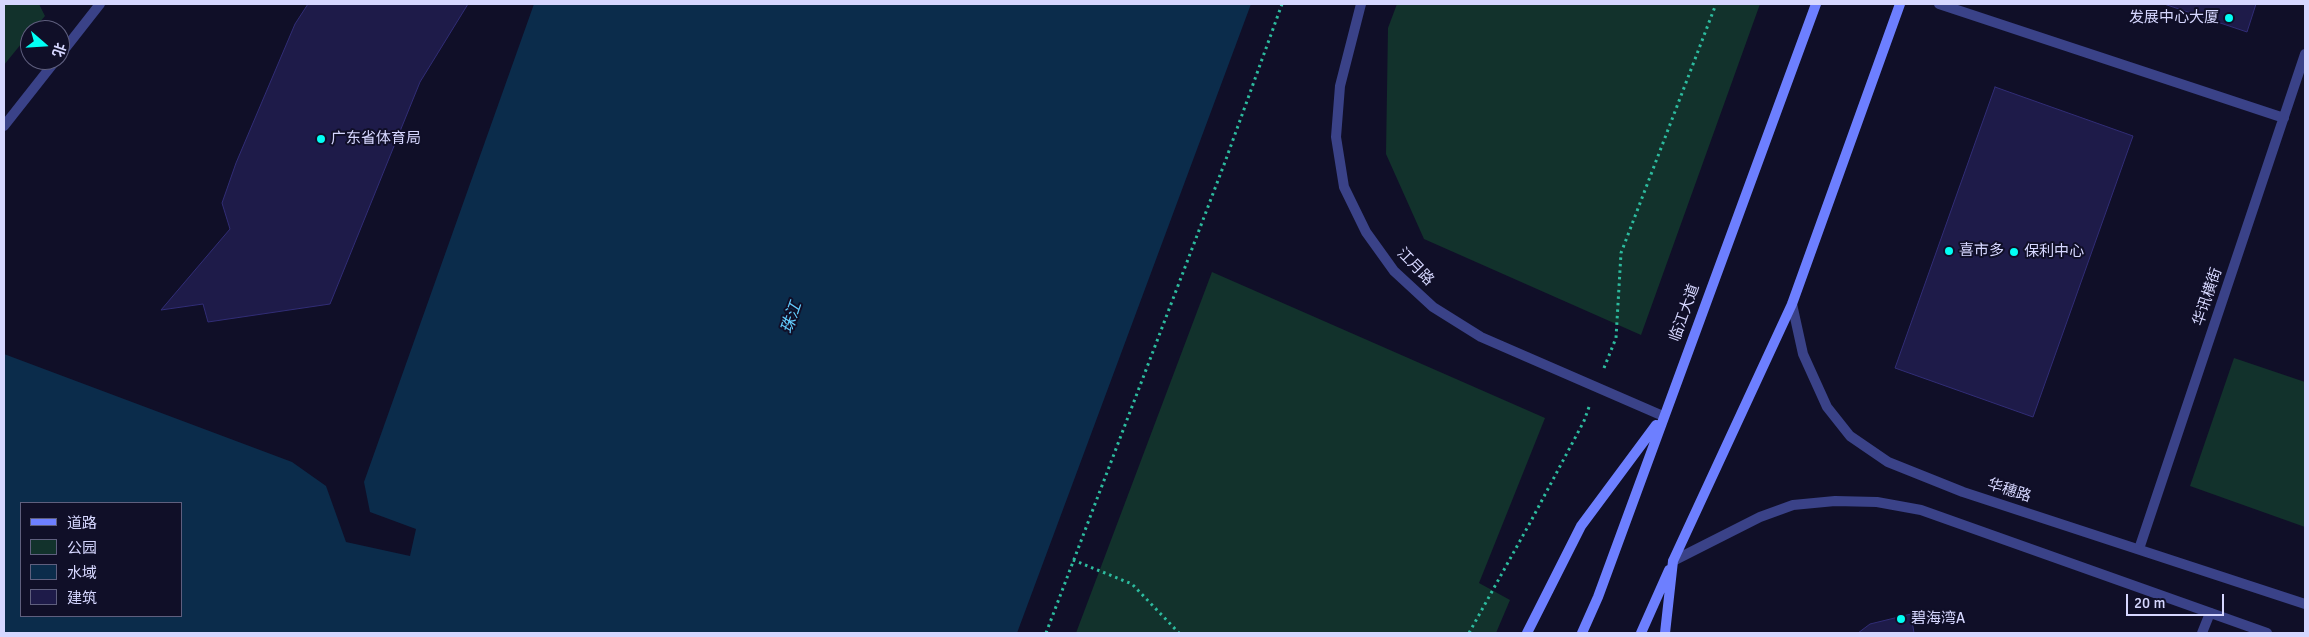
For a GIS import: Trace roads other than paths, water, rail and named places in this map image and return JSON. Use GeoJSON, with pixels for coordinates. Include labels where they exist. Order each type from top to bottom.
{"type":"FeatureCollection","features":[{"type":"Feature","properties":{"kind":"main road","name":"临江大道"},"geometry":{"type":"LineString","coordinates":[[1582,633],[1598,596],[1816,4]]}},
{"type":"Feature","properties":{"kind":"main road"},"geometry":{"type":"LineString","coordinates":[[1641,633],[1792,304],[1900,4]]}},
{"type":"Feature","properties":{"kind":"main road"},"geometry":{"type":"LineString","coordinates":[[1527,633],[1581,526],[1663,416]]}},
{"type":"Feature","properties":{"kind":"main road"},"geometry":{"type":"LineString","coordinates":[[1665,633],[1673,562]]}},
{"type":"Feature","properties":{"kind":"street"},"geometry":{"type":"LineString","coordinates":[[70,42],[100,4]]}},
{"type":"Feature","properties":{"kind":"street","name":"江月路"},"geometry":{"type":"LineString","coordinates":[[1361,4],[1340,86],[1336,137],[1344,187],[1366,232],[1394,271],[1433,307],[1481,337],[1663,416]]}},
{"type":"Feature","properties":{"kind":"street"},"geometry":{"type":"LineString","coordinates":[[1939,4],[2284,118]]}},
{"type":"Feature","properties":{"kind":"street","name":"华讯横街"},"geometry":{"type":"LineString","coordinates":[[2139,549],[2305,54]]}},
{"type":"Feature","properties":{"kind":"street"},"geometry":{"type":"LineString","coordinates":[[4,126],[48,70]]}},
{"type":"Feature","properties":{"kind":"street","name":"华穗路"},"geometry":{"type":"LineString","coordinates":[[1792,304],[1803,354],[1827,407],[1850,436],[1888,462],[1963,492],[2305,604]]}},
{"type":"Feature","properties":{"kind":"street"},"geometry":{"type":"LineString","coordinates":[[1673,562],[1760,517],[1793,505],[1835,501],[1877,502],[1922,510],[2267,633]]}},
{"type":"Feature","properties":{"kind":"street"},"geometry":{"type":"LineString","coordinates":[[2202,633],[2210,613]]}},
{"type":"Feature","properties":{"kind":"water","name":"珠江"},"geometry":{"type":"Polygon","coordinates":[[[534,4],[1251,4],[1017,633],[4,633],[4,354],[292,462],[326,486],[346,542],[410,556],[416,529],[370,512],[364,482],[534,4]]]}},
{"type":"Feature","properties":{"kind":"place","name":"发展中心大厦"},"geometry":{"type":"Point","coordinates":[2229,18]}},
{"type":"Feature","properties":{"kind":"place","name":"广东省体育局"},"geometry":{"type":"Point","coordinates":[321,139]}},
{"type":"Feature","properties":{"kind":"place","name":"喜市多"},"geometry":{"type":"Point","coordinates":[1949,251]}},
{"type":"Feature","properties":{"kind":"place","name":"保利中心"},"geometry":{"type":"Point","coordinates":[2014,252]}},
{"type":"Feature","properties":{"kind":"place","name":"碧海湾A"},"geometry":{"type":"Point","coordinates":[1901,619]}}]}
